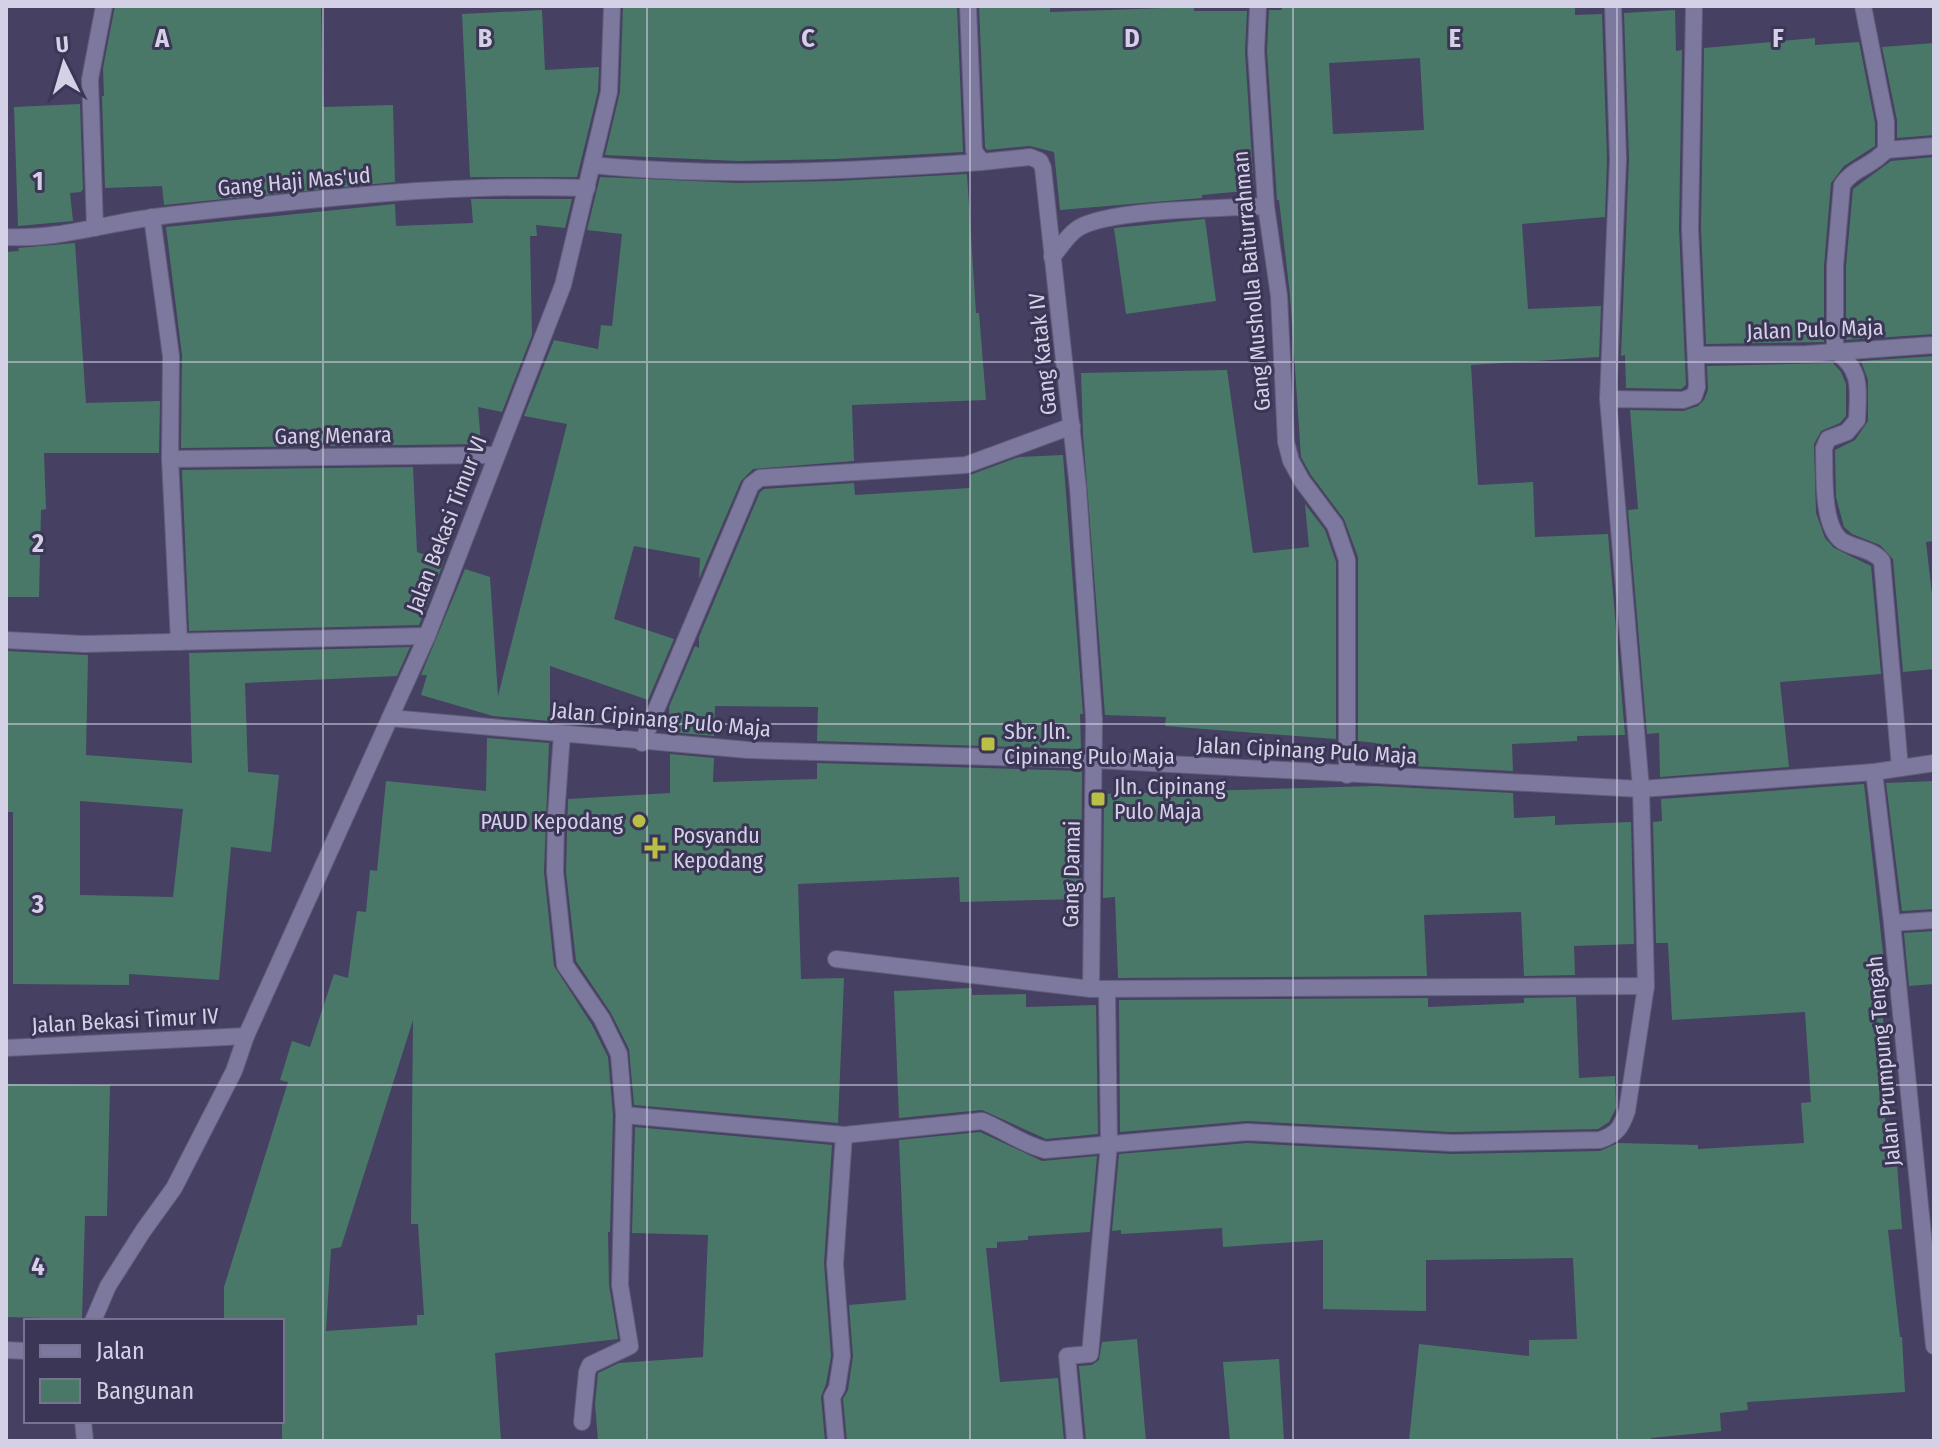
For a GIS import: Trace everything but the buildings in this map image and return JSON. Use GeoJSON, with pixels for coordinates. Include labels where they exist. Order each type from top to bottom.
{"type":"FeatureCollection","features":[{"type":"Feature","properties":{"kind":"street"},"geometry":{"type":"LineString","coordinates":[[95,228],[90,79],[104,6]]}},
{"type":"Feature","properties":{"kind":"street","name":"Jalan Bekasi Timur VI"},"geometry":{"type":"LineString","coordinates":[[246,1036],[427,636],[563,285],[609,92],[612,6]]}},
{"type":"Feature","properties":{"kind":"street"},"geometry":{"type":"LineString","coordinates":[[968,6],[974,151],[982,162]]}},
{"type":"Feature","properties":{"kind":"street","name":"Gang Musholla Baiturrahman"},"geometry":{"type":"LineString","coordinates":[[1258,6],[1256,51],[1266,206],[1279,296],[1286,442],[1291,461],[1302,481],[1335,525],[1347,560],[1347,775]]}},
{"type":"Feature","properties":{"kind":"street"},"geometry":{"type":"LineString","coordinates":[[624,1115],[844,1135],[982,1121],[1029,1146],[1045,1150],[1247,1132],[1452,1143],[1600,1140],[1616,1134],[1622,1127],[1646,986],[1641,789],[1608,399],[1618,159],[1613,6]]}},
{"type":"Feature","properties":{"kind":"street"},"geometry":{"type":"LineString","coordinates":[[1608,399],[1683,400],[1694,396],[1697,387],[1698,355],[1690,228],[1694,6]]}},
{"type":"Feature","properties":{"kind":"street"},"geometry":{"type":"LineString","coordinates":[[1863,6],[1886,122],[1886,150],[1877,161],[1847,177],[1842,185],[1835,266],[1835,351],[1848,360],[1858,379],[1857,420],[1847,432],[1828,439],[1824,448],[1828,513],[1834,533],[1843,541],[1878,555],[1882,561],[1900,768]]}},
{"type":"Feature","properties":{"kind":"street"},"geometry":{"type":"LineString","coordinates":[[1886,150],[1934,146]]}},
{"type":"Feature","properties":{"kind":"street","name":"Gang Katak IV"},"geometry":{"type":"LineString","coordinates":[[982,162],[1030,157],[1040,161],[1043,168],[1072,426],[1095,760]]}},
{"type":"Feature","properties":{"kind":"street"},"geometry":{"type":"LineString","coordinates":[[592,165],[726,172],[838,172],[982,162]]}},
{"type":"Feature","properties":{"kind":"street","name":"Gang Haji Mas'ud"},"geometry":{"type":"LineString","coordinates":[[6,237],[34,238],[152,217],[277,203],[443,190],[542,186],[587,188]]}},
{"type":"Feature","properties":{"kind":"street"},"geometry":{"type":"LineString","coordinates":[[1052,257],[1078,228],[1095,221],[1146,213],[1266,206]]}},
{"type":"Feature","properties":{"kind":"street"},"geometry":{"type":"LineString","coordinates":[[152,217],[171,356],[170,459],[179,642]]}},
{"type":"Feature","properties":{"kind":"street","name":"Jalan Pulo Maja"},"geometry":{"type":"LineString","coordinates":[[1698,355],[1934,345]]}},
{"type":"Feature","properties":{"kind":"street"},"geometry":{"type":"LineString","coordinates":[[642,743],[751,485],[760,478],[966,465],[1072,426]]}},
{"type":"Feature","properties":{"kind":"street","name":"Gang Menara"},"geometry":{"type":"LineString","coordinates":[[170,459],[495,455]]}},
{"type":"Feature","properties":{"kind":"street"},"geometry":{"type":"LineString","coordinates":[[6,640],[84,644],[427,636]]}},
{"type":"Feature","properties":{"kind":"street","name":"Jalan Cipinang Pulo Maja"},"geometry":{"type":"LineString","coordinates":[[390,718],[642,743],[748,750],[1095,760],[1641,789],[1874,772],[1934,763]]}},
{"type":"Feature","properties":{"kind":"street"},"geometry":{"type":"LineString","coordinates":[[562,734],[555,872],[565,965],[602,1019],[619,1054],[624,1115],[620,1285],[630,1346],[590,1365],[582,1422]]}},
{"type":"Feature","properties":{"kind":"street","name":"Gang Damai"},"geometry":{"type":"LineString","coordinates":[[1075,1441],[1067,1356],[1090,1354],[1109,1144],[1099,990],[1095,760]]}},
{"type":"Feature","properties":{"kind":"street","name":"Jalan Prumpung Tengah"},"geometry":{"type":"LineString","coordinates":[[1874,772],[1934,1346]]}},
{"type":"Feature","properties":{"kind":"street"},"geometry":{"type":"LineString","coordinates":[[1892,923],[1934,920]]}},
{"type":"Feature","properties":{"kind":"street"},"geometry":{"type":"LineString","coordinates":[[836,959],[1099,990],[1646,986]]}},
{"type":"Feature","properties":{"kind":"street"},"geometry":{"type":"LineString","coordinates":[[94,1319],[108,1286],[174,1188],[234,1071],[246,1036]]}},
{"type":"Feature","properties":{"kind":"street","name":"Jalan Bekasi Timur IV"},"geometry":{"type":"LineString","coordinates":[[6,1048],[246,1036]]}},
{"type":"Feature","properties":{"kind":"street"},"geometry":{"type":"LineString","coordinates":[[836,1441],[832,1397],[837,1388],[842,1356],[835,1264],[844,1135]]}},
{"type":"Feature","properties":{"kind":"place","name":"Sbr. Jln. Cipinang Pulo Maja"},"geometry":{"type":"Point","coordinates":[988,744]}},
{"type":"Feature","properties":{"kind":"place","name":"Jln. Cipinang Pulo Maja"},"geometry":{"type":"Point","coordinates":[1098,799]}},
{"type":"Feature","properties":{"kind":"place","name":"PAUD Kepodang"},"geometry":{"type":"Point","coordinates":[639,821]}},
{"type":"Feature","properties":{"kind":"place","name":"Posyandu Kepodang"},"geometry":{"type":"Point","coordinates":[655,848]}}]}
